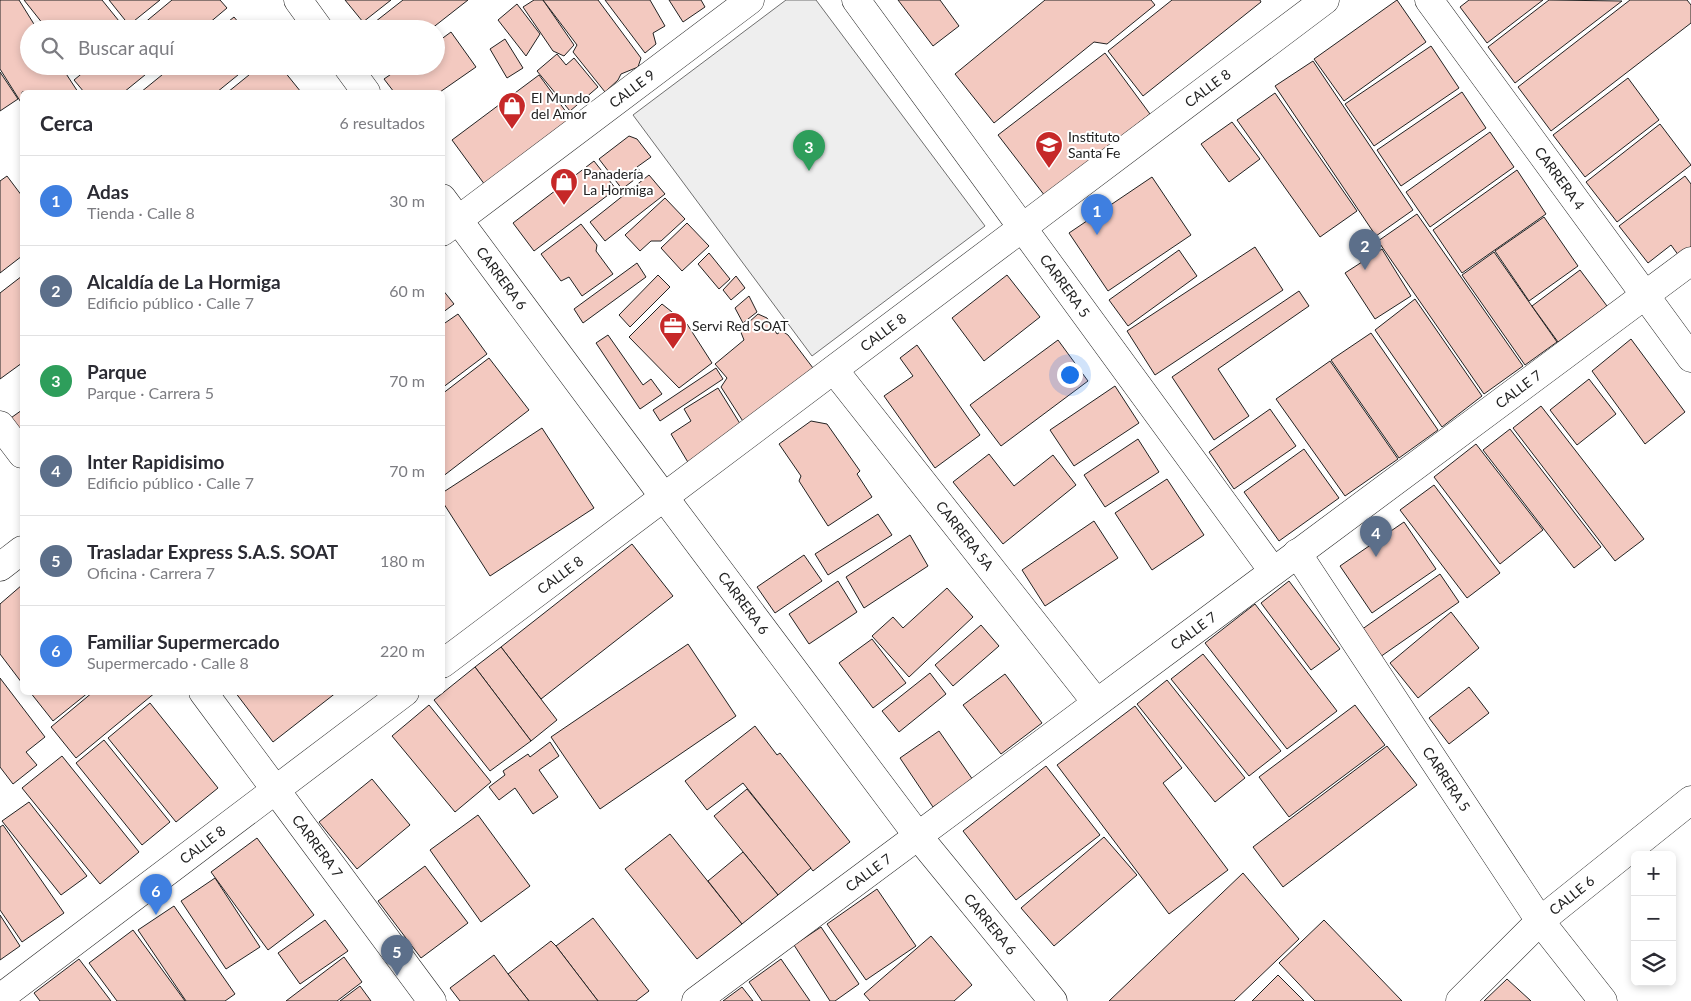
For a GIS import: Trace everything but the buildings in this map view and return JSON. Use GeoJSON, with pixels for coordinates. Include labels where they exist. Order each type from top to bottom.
{"type":"FeatureCollection","features":[{"type":"Feature","properties":{"kind":"street"},"geometry":{"type":"LineString","coordinates":[[298,0],[312,20]]}},
{"type":"Feature","properties":{"kind":"street","name":"CALLE 9"},"geometry":{"type":"LineString","coordinates":[[451,226],[750,0]]}},
{"type":"Feature","properties":{"kind":"street","name":"CARRERA 5"},"geometry":{"type":"LineString","coordinates":[[856,0],[1273,570]]}},
{"type":"Feature","properties":{"kind":"street","name":"CALLE 8"},"geometry":{"type":"LineString","coordinates":[[445,662],[1326,0]]}},
{"type":"Feature","properties":{"kind":"street","name":"CARRERA 4"},"geometry":{"type":"LineString","coordinates":[[1428,0],[1691,358]]}},
{"type":"Feature","properties":{"kind":"street"},"geometry":{"type":"LineString","coordinates":[[353,75],[364,90]]}},
{"type":"Feature","properties":{"kind":"street","name":"CARRERA 6"},"geometry":{"type":"LineString","coordinates":[[445,207],[451,226],[664,497],[918,836],[1053,1001]]}},
{"type":"Feature","properties":{"kind":"street","name":"CALLE 7"},"geometry":{"type":"LineString","coordinates":[[696,1001],[1273,570],[1691,261]]}},
{"type":"Feature","properties":{"kind":"street","name":"CARRERA 5A"},"geometry":{"type":"LineString","coordinates":[[834,370],[1096,702]]}},
{"type":"Feature","properties":{"kind":"street"},"geometry":{"type":"LineString","coordinates":[[0,425],[20,451]]}},
{"type":"Feature","properties":{"kind":"street"},"geometry":{"type":"LineString","coordinates":[[0,567],[20,552]]}},
{"type":"Feature","properties":{"kind":"street","name":"CARRERA 5"},"geometry":{"type":"LineString","coordinates":[[1296,553],[1540,921],[1603,1001]]}},
{"type":"Feature","properties":{"kind":"street","name":"CARRERA 7"},"geometry":{"type":"LineString","coordinates":[[205,695],[432,1001]]}},
{"type":"Feature","properties":{"kind":"street","name":"CALLE 8"},"geometry":{"type":"LineString","coordinates":[[0,998],[401,695]]}},
{"type":"Feature","properties":{"kind":"street","name":"CALLE 6"},"geometry":{"type":"LineString","coordinates":[[1460,1001],[1540,921],[1691,800]]}},
{"type":"Feature","properties":{"kind":"shaded area"},"geometry":{"type":"Polygon","coordinates":[[[786,0],[816,0],[985,226],[812,356],[633,115],[786,0]]]}},
{"type":"Feature","properties":{"kind":"place","name":"El Mundo del Amor"},"geometry":{"type":"Point","coordinates":[512,130]}},
{"type":"Feature","properties":{"kind":"place","name":"Instituto Santa Fe"},"geometry":{"type":"Point","coordinates":[1049,169]}},
{"type":"Feature","properties":{"kind":"place","name":"Parque"},"geometry":{"type":"Point","coordinates":[809,171]}},
{"type":"Feature","properties":{"kind":"place","name":"Panadería La Hormiga"},"geometry":{"type":"Point","coordinates":[564,206]}},
{"type":"Feature","properties":{"kind":"place","name":"Adas"},"geometry":{"type":"Point","coordinates":[1097,235]}},
{"type":"Feature","properties":{"kind":"place","name":"Alcaldía de La Hormiga"},"geometry":{"type":"Point","coordinates":[1365,270]}},
{"type":"Feature","properties":{"kind":"place","name":"Servi Red SOAT"},"geometry":{"type":"Point","coordinates":[673,350]}},
{"type":"Feature","properties":{"kind":"place","name":"Inter Rapidisimo"},"geometry":{"type":"Point","coordinates":[1376,557]}},
{"type":"Feature","properties":{"kind":"place","name":"Familiar Supermercado"},"geometry":{"type":"Point","coordinates":[156,915]}},
{"type":"Feature","properties":{"kind":"place","name":"Trasladar Express S.A.S. SOAT"},"geometry":{"type":"Point","coordinates":[397,976]}}]}
